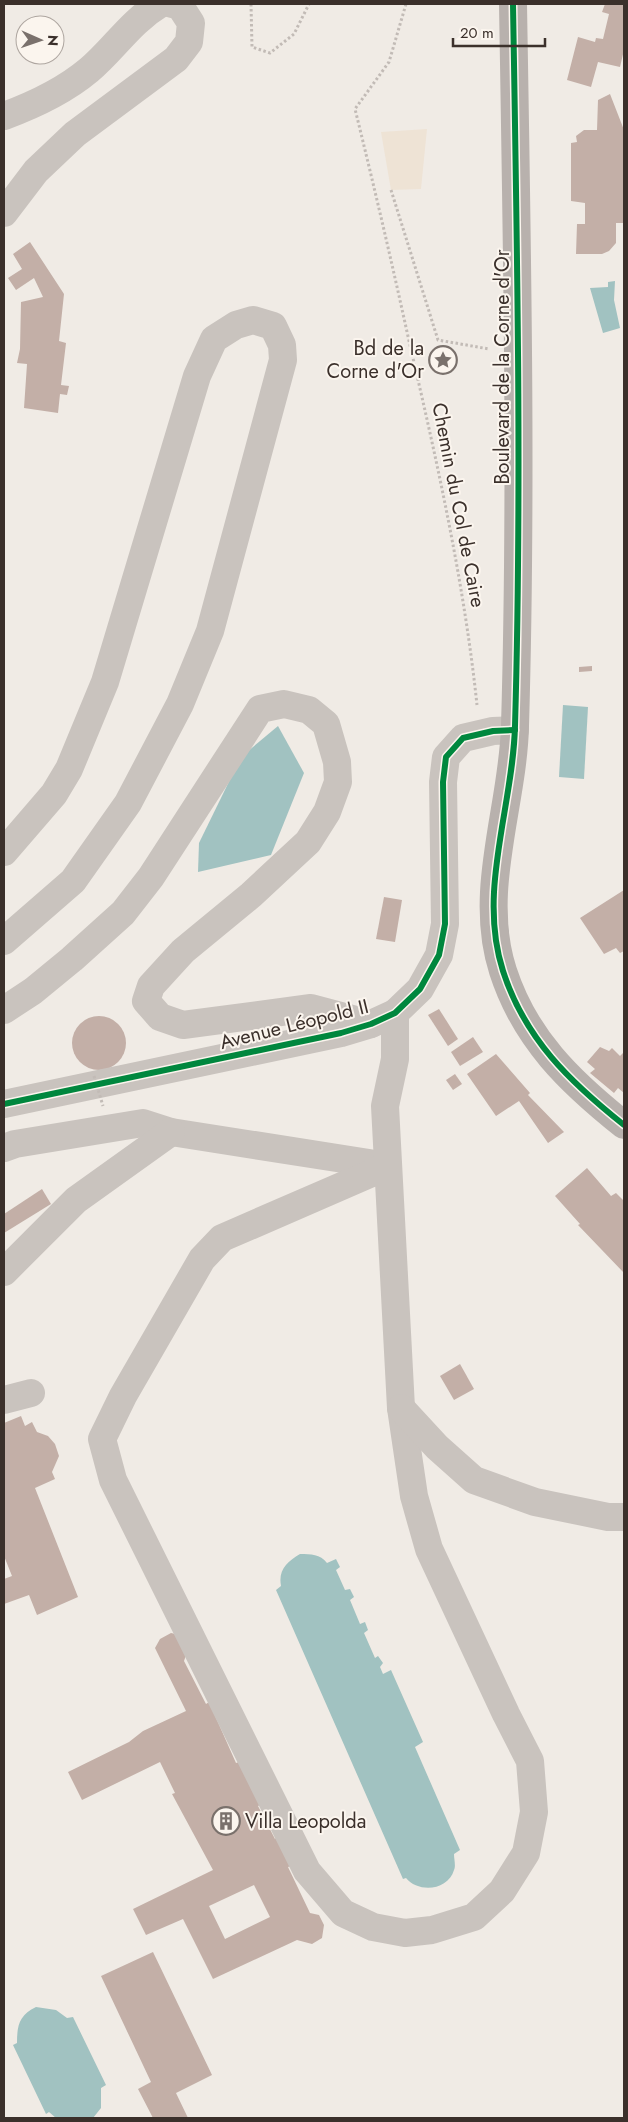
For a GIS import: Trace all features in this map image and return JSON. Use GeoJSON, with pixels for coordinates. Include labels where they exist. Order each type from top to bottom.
{"type":"FeatureCollection","features":[{"type":"Feature","properties":{"kind":"main road","name":"Boulevard de la Corne d'Or"},"geometry":{"type":"LineString","coordinates":[[513,4],[520,436],[515,730],[509,788],[498,854],[494,895],[495,935],[503,970],[534,1037],[561,1070],[591,1099],[624,1125]]}},
{"type":"Feature","properties":{"kind":"street"},"geometry":{"type":"LineString","coordinates":[[4,116],[47,99],[90,70],[147,12],[160,4]]}},
{"type":"Feature","properties":{"kind":"street"},"geometry":{"type":"LineString","coordinates":[[4,213],[36,171],[75,134],[176,59],[189,42],[191,23],[180,6],[172,4]]}},
{"type":"Feature","properties":{"kind":"street"},"geometry":{"type":"LineString","coordinates":[[4,852],[54,794],[69,769],[93,716],[105,682],[197,376],[214,339],[236,325],[253,320],[273,326],[282,345],[284,360],[210,631],[180,704],[128,803],[73,881],[4,940]]}},
{"type":"Feature","properties":{"kind":"street"},"geometry":{"type":"LineString","coordinates":[[4,1010],[33,991],[123,913],[152,877],[260,709],[284,704],[309,710],[326,724],[338,762],[338,782],[327,812],[308,842],[251,895],[183,951],[151,986],[146,1001],[160,1017],[183,1025],[311,1008],[383,1018],[395,1059],[385,1106],[401,1408],[414,1496],[428,1549],[530,1761],[534,1812],[526,1853],[502,1891],[474,1917],[432,1930],[405,1933],[373,1927],[343,1913],[308,1871],[113,1480],[102,1439],[122,1396],[202,1259],[222,1238],[388,1166]]}},
{"type":"Feature","properties":{"kind":"street","name":"Avenue Léopold II"},"geometry":{"type":"LineString","coordinates":[[4,1104],[341,1034],[383,1018],[420,990],[439,955],[445,924],[443,782],[446,757],[462,738],[480,733],[515,730]]}},
{"type":"Feature","properties":{"kind":"street"},"geometry":{"type":"LineString","coordinates":[[4,1148],[15,1144],[143,1123],[171,1132],[388,1166]]}},
{"type":"Feature","properties":{"kind":"street"},"geometry":{"type":"LineString","coordinates":[[4,1272],[76,1200],[171,1132]]}},
{"type":"Feature","properties":{"kind":"street"},"geometry":{"type":"LineString","coordinates":[[4,1400],[31,1393]]}},
{"type":"Feature","properties":{"kind":"street"},"geometry":{"type":"LineString","coordinates":[[401,1408],[437,1447],[474,1480],[535,1502],[608,1517],[624,1517]]}},
{"type":"Feature","properties":{"kind":"path"},"geometry":{"type":"LineString","coordinates":[[251,4],[252,47],[270,52],[294,34],[309,4]]}},
{"type":"Feature","properties":{"kind":"path"},"geometry":{"type":"LineString","coordinates":[[391,190],[438,340],[519,355]]}},
{"type":"Feature","properties":{"kind":"path"},"geometry":{"type":"LineString","coordinates":[[94,1076],[103,1106]]}},
{"type":"Feature","properties":{"kind":"shaded area"},"geometry":{"type":"Polygon","coordinates":[[[427,129],[421,189],[391,190],[381,132],[427,129]]]}},
{"type":"Feature","properties":{"kind":"water"},"geometry":{"type":"Polygon","coordinates":[[[615,281],[614,300],[620,328],[603,333],[590,288],[608,287],[608,282],[615,281]]]}},
{"type":"Feature","properties":{"kind":"water"},"geometry":{"type":"Polygon","coordinates":[[[563,705],[588,707],[584,779],[559,777],[563,705]]]}},
{"type":"Feature","properties":{"kind":"water"},"geometry":{"type":"Polygon","coordinates":[[[278,726],[304,773],[271,855],[198,872],[199,843],[241,757],[278,726]]]}},
{"type":"Feature","properties":{"kind":"water"},"geometry":{"type":"Polygon","coordinates":[[[300,1554],[318,1556],[327,1563],[336,1559],[340,1567],[336,1570],[345,1590],[350,1589],[354,1597],[350,1600],[360,1624],[365,1622],[368,1630],[364,1633],[375,1658],[378,1656],[383,1663],[380,1667],[383,1674],[391,1670],[423,1742],[415,1747],[460,1850],[454,1854],[455,1867],[451,1877],[439,1886],[425,1888],[411,1883],[406,1878],[403,1879],[276,1590],[281,1586],[280,1580],[284,1567],[300,1554]]]}},
{"type":"Feature","properties":{"kind":"water"},"geometry":{"type":"Polygon","coordinates":[[[36,2007],[56,2010],[67,2018],[73,2017],[106,2085],[101,2088],[101,2108],[93,2118],[56,2118],[49,2112],[46,2114],[13,2045],[17,2043],[19,2026],[23,2017],[36,2007]]]}},
{"type":"Feature","properties":{"kind":"building"},"geometry":{"type":"Polygon","coordinates":[[[605,4],[624,4],[624,50],[620,67],[598,62],[591,87],[567,80],[578,37],[595,42],[596,38],[603,39],[609,14],[602,12],[605,4]]]}},
{"type":"Feature","properties":{"kind":"building"},"geometry":{"type":"Polygon","coordinates":[[[610,94],[624,130],[624,223],[616,223],[616,243],[609,251],[602,254],[576,254],[577,224],[585,224],[585,203],[571,201],[571,143],[577,142],[576,136],[584,130],[597,130],[598,100],[610,94]]]}},
{"type":"Feature","properties":{"kind":"building"},"geometry":{"type":"Polygon","coordinates":[[[30,242],[64,294],[59,341],[66,343],[61,385],[69,386],[67,395],[60,394],[58,413],[24,408],[27,364],[17,363],[20,349],[21,302],[43,297],[34,278],[16,290],[8,278],[22,269],[13,254],[30,242]]]}},
{"type":"Feature","properties":{"kind":"building"},"geometry":{"type":"Polygon","coordinates":[[[592,666],[592,671],[579,672],[579,667],[592,666]]]}},
{"type":"Feature","properties":{"kind":"building"},"geometry":{"type":"Polygon","coordinates":[[[624,890],[624,951],[620,953],[616,948],[604,954],[580,918],[624,890]]]}},
{"type":"Feature","properties":{"kind":"building"},"geometry":{"type":"Polygon","coordinates":[[[384,897],[402,900],[395,942],[376,939],[384,897]]]}},
{"type":"Feature","properties":{"kind":"building"},"geometry":{"type":"Polygon","coordinates":[[[439,1009],[458,1039],[448,1046],[428,1015],[439,1009]]]}},
{"type":"Feature","properties":{"kind":"building"},"geometry":{"type":"Polygon","coordinates":[[[94,1016],[104,1016],[114,1020],[122,1028],[126,1043],[122,1058],[114,1066],[104,1070],[94,1070],[84,1066],[76,1058],[72,1048],[72,1038],[76,1028],[84,1020],[94,1016]]]}},
{"type":"Feature","properties":{"kind":"building"},"geometry":{"type":"Polygon","coordinates":[[[473,1037],[483,1052],[460,1066],[451,1052],[473,1037]]]}},
{"type":"Feature","properties":{"kind":"building"},"geometry":{"type":"Polygon","coordinates":[[[600,1047],[609,1051],[612,1048],[620,1056],[624,1052],[624,1093],[618,1088],[614,1093],[590,1073],[595,1069],[587,1062],[600,1047]]]}},
{"type":"Feature","properties":{"kind":"building"},"geometry":{"type":"Polygon","coordinates":[[[496,1054],[530,1093],[528,1095],[564,1132],[548,1143],[519,1101],[496,1116],[467,1074],[496,1054]]]}},
{"type":"Feature","properties":{"kind":"building"},"geometry":{"type":"Polygon","coordinates":[[[455,1074],[462,1084],[453,1090],[446,1080],[455,1074]]]}},
{"type":"Feature","properties":{"kind":"building"},"geometry":{"type":"Polygon","coordinates":[[[587,1168],[611,1196],[616,1193],[624,1201],[624,1273],[578,1225],[580,1224],[555,1196],[587,1168]]]}},
{"type":"Feature","properties":{"kind":"building"},"geometry":{"type":"Polygon","coordinates":[[[42,1189],[51,1204],[4,1233],[4,1214],[42,1189]]]}},
{"type":"Feature","properties":{"kind":"building"},"geometry":{"type":"Polygon","coordinates":[[[460,1364],[474,1389],[454,1400],[440,1376],[460,1364]]]}},
{"type":"Feature","properties":{"kind":"building"},"geometry":{"type":"Polygon","coordinates":[[[21,1416],[25,1426],[32,1422],[37,1432],[48,1436],[55,1444],[59,1456],[52,1472],[55,1479],[35,1488],[78,1597],[37,1615],[29,1595],[4,1604],[4,1579],[12,1576],[4,1556],[4,1423],[21,1416]]]}},
{"type":"Feature","properties":{"kind":"building","name":"Villa Leopolda"},"geometry":{"type":"Polygon","coordinates":[[[171,1633],[184,1636],[189,1646],[184,1661],[206,1704],[209,1702],[236,1763],[245,1760],[266,1802],[258,1806],[275,1839],[277,1837],[291,1866],[288,1867],[310,1913],[319,1915],[324,1925],[322,1938],[312,1944],[297,1940],[213,1979],[183,1919],[146,1935],[133,1909],[213,1870],[172,1794],[175,1793],[160,1762],[82,1800],[68,1772],[129,1742],[143,1731],[186,1711],[155,1648],[160,1639],[171,1633]],[[254,1885],[209,1906],[225,1939],[270,1917],[254,1885]]]}},
{"type":"Feature","properties":{"kind":"building"},"geometry":{"type":"Polygon","coordinates":[[[153,1952],[212,2075],[176,2093],[188,2118],[153,2118],[138,2089],[151,2082],[101,1976],[153,1952]]]}},
{"type":"Feature","properties":{"kind":"cycle path"},"geometry":{"type":"LineString","coordinates":[[513,4],[518,365],[517,636],[513,757],[498,849],[495,880],[496,941],[503,971],[512,995],[537,1038],[568,1075],[624,1125]]}},
{"type":"Feature","properties":{"kind":"cycle path"},"geometry":{"type":"LineString","coordinates":[[4,1104],[341,1033],[371,1024],[395,1013],[420,989],[439,955],[445,924],[443,782],[446,757],[463,738],[493,731],[515,730]]}},
{"type":"Feature","properties":{"kind":"place","name":"Bd de la Corne d'Or"},"geometry":{"type":"Point","coordinates":[443,360]}},
{"type":"Feature","properties":{"kind":"place","name":"Villa Leopolda"},"geometry":{"type":"Point","coordinates":[226,1821]}}]}
